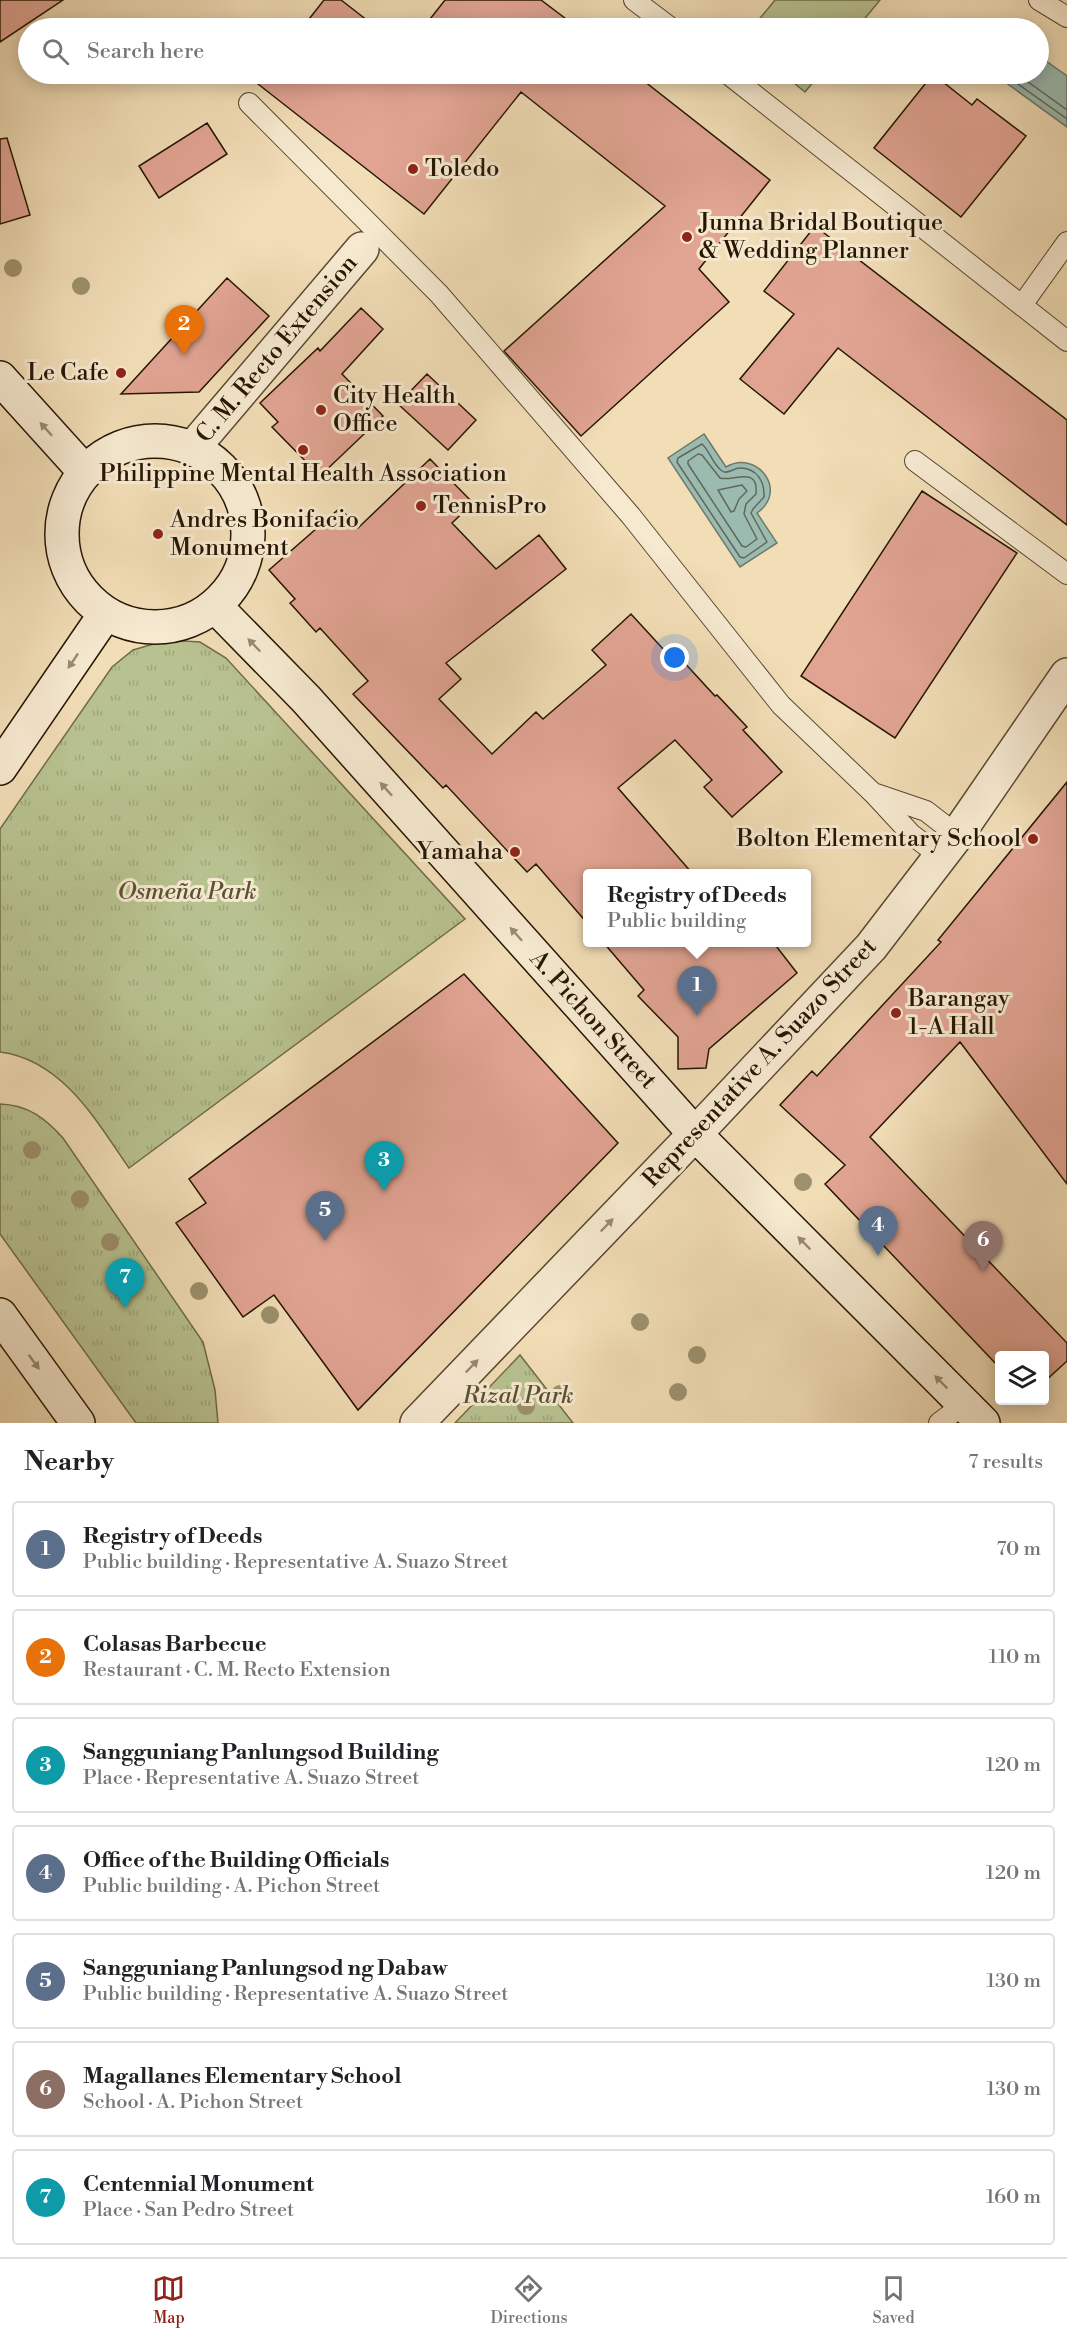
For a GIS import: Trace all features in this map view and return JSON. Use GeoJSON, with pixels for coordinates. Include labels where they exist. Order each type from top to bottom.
{"type":"FeatureCollection","features":[{"type":"Feature","properties":{"kind":"main road","name":"C. M. Recto Extension"},"geometry":{"type":"LineString","coordinates":[[192,449],[369,241]]}},
{"type":"Feature","properties":{"kind":"main road"},"geometry":{"type":"LineString","coordinates":[[0,378],[85,472]]}},
{"type":"Feature","properties":{"kind":"main road"},"geometry":{"type":"LineString","coordinates":[[154,441],[173,443],[192,449],[208,458],[229,478],[243,502],[248,521],[249,540],[246,558],[239,576],[229,592],[215,606],[202,616],[186,622],[162,627],[136,625],[106,613],[79,588],[64,556],[62,538],[67,503],[75,487],[85,472],[100,459],[135,443],[154,441]]}},
{"type":"Feature","properties":{"kind":"main road","name":"A. Pichon Street"},"geometry":{"type":"LineString","coordinates":[[215,606],[306,699],[695,1134],[962,1417]]}},
{"type":"Feature","properties":{"kind":"main road"},"geometry":{"type":"LineString","coordinates":[[0,768],[106,613]]}},
{"type":"Feature","properties":{"kind":"main road","name":"Representative A. Suazo Street"},"geometry":{"type":"LineString","coordinates":[[417,1423],[695,1134],[870,947],[949,846],[1067,675]]}},
{"type":"Feature","properties":{"kind":"main road"},"geometry":{"type":"LineString","coordinates":[[0,1315],[78,1423]]}},
{"type":"Feature","properties":{"kind":"lane"},"geometry":{"type":"LineString","coordinates":[[1039,0],[1067,17]]}},
{"type":"Feature","properties":{"kind":"lane"},"geometry":{"type":"LineString","coordinates":[[644,2],[660,18]]}},
{"type":"Feature","properties":{"kind":"lane"},"geometry":{"type":"LineString","coordinates":[[741,84],[1067,341]]}},
{"type":"Feature","properties":{"kind":"lane"},"geometry":{"type":"LineString","coordinates":[[249,104],[369,241],[439,294],[631,516],[782,705],[874,794],[910,834],[949,846]]}},
{"type":"Feature","properties":{"kind":"lane"},"geometry":{"type":"LineString","coordinates":[[1022,305],[1067,242]]}},
{"type":"Feature","properties":{"kind":"lane"},"geometry":{"type":"LineString","coordinates":[[915,461],[1067,574]]}},
{"type":"Feature","properties":{"kind":"lane"},"geometry":{"type":"LineString","coordinates":[[874,794],[926,811],[949,846]]}},
{"type":"Feature","properties":{"kind":"green space"},"geometry":{"type":"Polygon","coordinates":[[[775,0],[880,0],[865,18],[760,18],[775,0]]]}},
{"type":"Feature","properties":{"kind":"green space"},"geometry":{"type":"Polygon","coordinates":[[[795,84],[812,84],[805,92],[795,84]]]}},
{"type":"Feature","properties":{"kind":"green space","name":"Osmeña Park"},"geometry":{"type":"Polygon","coordinates":[[[167,640],[200,642],[226,658],[465,919],[129,1168],[91,1113],[60,1080],[42,1067],[22,1057],[0,1052],[0,829],[112,667],[133,650],[167,640]]]}},
{"type":"Feature","properties":{"kind":"green space"},"geometry":{"type":"Polygon","coordinates":[[[0,1104],[19,1107],[35,1114],[50,1124],[63,1138],[203,1342],[215,1390],[218,1423],[136,1423],[0,1234],[0,1104]]]}},
{"type":"Feature","properties":{"kind":"green space","name":"Rizal Park"},"geometry":{"type":"Polygon","coordinates":[[[520,1355],[573,1423],[455,1423],[520,1355]]]}},
{"type":"Feature","properties":{"kind":"water"},"geometry":{"type":"Polygon","coordinates":[[[1049,63],[1067,76],[1067,127],[1008,84],[1049,84],[1049,63]]]}},
{"type":"Feature","properties":{"kind":"water"},"geometry":{"type":"Polygon","coordinates":[[[704,434],[726,467],[738,463],[748,464],[758,468],[765,475],[769,484],[770,494],[766,504],[757,513],[777,543],[740,567],[668,458],[704,434]]]}},
{"type":"Feature","properties":{"kind":"building"},"geometry":{"type":"Polygon","coordinates":[[[0,0],[63,0],[36,18],[18,18],[18,30],[0,42],[0,0]]]}},
{"type":"Feature","properties":{"kind":"building"},"geometry":{"type":"Polygon","coordinates":[[[324,0],[341,0],[364,18],[310,18],[324,0]]]}},
{"type":"Feature","properties":{"kind":"building"},"geometry":{"type":"Polygon","coordinates":[[[445,0],[541,0],[565,18],[431,18],[445,0]]]}},
{"type":"Feature","properties":{"kind":"building"},"geometry":{"type":"Polygon","coordinates":[[[258,84],[648,84],[770,180],[699,269],[729,302],[581,436],[504,351],[665,206],[521,92],[424,214],[258,84]]]}},
{"type":"Feature","properties":{"kind":"building"},"geometry":{"type":"Polygon","coordinates":[[[925,84],[946,84],[972,105],[977,99],[1026,136],[961,217],[874,148],[925,84]]]}},
{"type":"Feature","properties":{"kind":"building"},"geometry":{"type":"Polygon","coordinates":[[[207,123],[227,154],[159,198],[139,166],[207,123]]]}},
{"type":"Feature","properties":{"kind":"building"},"geometry":{"type":"Polygon","coordinates":[[[7,138],[30,215],[0,224],[0,139],[7,138]]]}},
{"type":"Feature","properties":{"kind":"building"},"geometry":{"type":"Polygon","coordinates":[[[815,226],[1067,420],[1067,525],[838,348],[784,414],[740,379],[794,314],[764,291],[815,226]]]}},
{"type":"Feature","properties":{"kind":"building"},"geometry":{"type":"Polygon","coordinates":[[[227,278],[269,316],[199,392],[121,394],[227,278]]]}},
{"type":"Feature","properties":{"kind":"building","name":"City Health Office"},"geometry":{"type":"Polygon","coordinates":[[[361,308],[383,329],[342,374],[383,416],[320,476],[272,427],[278,422],[260,403],[318,348],[320,351],[361,308]]]}},
{"type":"Feature","properties":{"kind":"building"},"geometry":{"type":"Polygon","coordinates":[[[427,374],[476,420],[448,450],[398,404],[427,374]]]}},
{"type":"Feature","properties":{"kind":"building"},"geometry":{"type":"Polygon","coordinates":[[[430,459],[473,503],[452,523],[496,569],[539,535],[566,569],[446,663],[461,679],[439,699],[492,754],[536,712],[543,719],[606,665],[592,650],[631,614],[665,651],[669,646],[715,696],[717,695],[747,727],[743,730],[782,772],[732,817],[704,787],[712,780],[675,740],[618,788],[689,869],[583,869],[583,918],[536,864],[527,872],[446,785],[443,788],[353,694],[368,681],[320,628],[316,632],[290,603],[295,599],[269,570],[340,508],[358,528],[430,459]]]}},
{"type":"Feature","properties":{"kind":"building"},"geometry":{"type":"Polygon","coordinates":[[[922,491],[1017,553],[895,738],[801,676],[922,491]]]}},
{"type":"Feature","properties":{"kind":"building"},"geometry":{"type":"Polygon","coordinates":[[[1067,782],[1067,1184],[960,1042],[870,1137],[1067,1343],[1067,1361],[1049,1377],[1049,1351],[995,1351],[995,1363],[825,1184],[845,1165],[780,1105],[812,1071],[817,1076],[941,942],[938,940],[1067,782]]]}},
{"type":"Feature","properties":{"kind":"building"},"geometry":{"type":"Polygon","coordinates":[[[607,947],[777,947],[797,973],[709,1049],[706,1068],[678,1069],[678,1037],[638,996],[644,990],[607,947]]]}},
{"type":"Feature","properties":{"kind":"building"},"geometry":{"type":"Polygon","coordinates":[[[464,974],[618,1143],[358,1410],[274,1295],[243,1317],[176,1223],[206,1203],[189,1179],[464,974]]]}},
{"type":"Feature","properties":{"kind":"place","name":"Toledo"},"geometry":{"type":"Point","coordinates":[413,169]}},
{"type":"Feature","properties":{"kind":"place","name":"Junna Bridal Boutique & Wedding Planner"},"geometry":{"type":"Point","coordinates":[687,237]}},
{"type":"Feature","properties":{"kind":"place","name":"Colasas Barbecue"},"geometry":{"type":"Point","coordinates":[184,355]}},
{"type":"Feature","properties":{"kind":"place","name":"Le Cafe"},"geometry":{"type":"Point","coordinates":[121,373]}},
{"type":"Feature","properties":{"kind":"place","name":"City Health Office"},"geometry":{"type":"Point","coordinates":[321,410]}},
{"type":"Feature","properties":{"kind":"place","name":"Philippine Mental Health Association"},"geometry":{"type":"Point","coordinates":[303,450]}},
{"type":"Feature","properties":{"kind":"place","name":"TennisPro"},"geometry":{"type":"Point","coordinates":[421,506]}},
{"type":"Feature","properties":{"kind":"place","name":"Andres Bonifacio Monument"},"geometry":{"type":"Point","coordinates":[158,534]}},
{"type":"Feature","properties":{"kind":"place","name":"Bolton Elementary School"},"geometry":{"type":"Point","coordinates":[1033,839]}},
{"type":"Feature","properties":{"kind":"place","name":"Yamaha"},"geometry":{"type":"Point","coordinates":[515,852]}},
{"type":"Feature","properties":{"kind":"place","name":"Barangay 1-A Hall"},"geometry":{"type":"Point","coordinates":[896,1013]}},
{"type":"Feature","properties":{"kind":"place","name":"Registry of Deeds"},"geometry":{"type":"Point","coordinates":[697,1016]}},
{"type":"Feature","properties":{"kind":"place","name":"Sangguniang Panlungsod Building"},"geometry":{"type":"Point","coordinates":[384,1191]}},
{"type":"Feature","properties":{"kind":"place","name":"Sangguniang Panlungsod ng Dabaw"},"geometry":{"type":"Point","coordinates":[325,1241]}},
{"type":"Feature","properties":{"kind":"place","name":"Office of the Building Officials"},"geometry":{"type":"Point","coordinates":[878,1256]}},
{"type":"Feature","properties":{"kind":"place","name":"Magallanes Elementary School"},"geometry":{"type":"Point","coordinates":[983,1271]}},
{"type":"Feature","properties":{"kind":"place","name":"Centennial Monument"},"geometry":{"type":"Point","coordinates":[125,1308]}}]}
